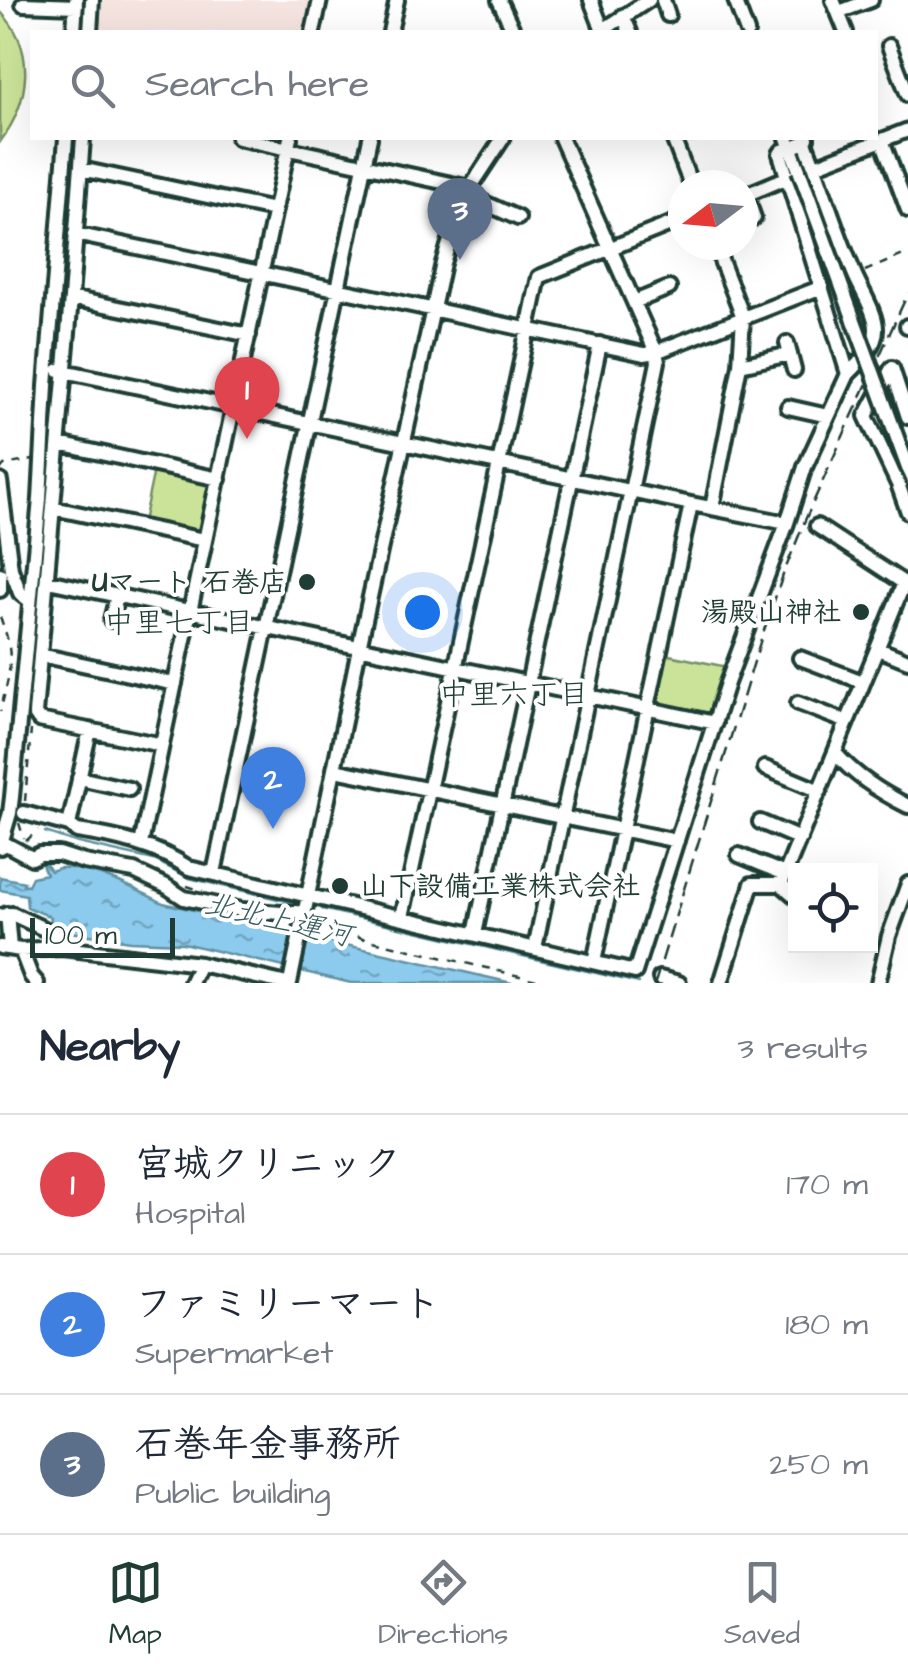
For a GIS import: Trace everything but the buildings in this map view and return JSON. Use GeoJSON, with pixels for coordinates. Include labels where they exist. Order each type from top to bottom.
{"type":"FeatureCollection","features":[{"type":"Feature","properties":{"kind":"street"},"geometry":{"type":"LineString","coordinates":[[90,30],[92,0]]}},
{"type":"Feature","properties":{"kind":"street"},"geometry":{"type":"LineString","coordinates":[[313,30],[320,0]]}},
{"type":"Feature","properties":{"kind":"street"},"geometry":{"type":"LineString","coordinates":[[390,30],[397,0]]}},
{"type":"Feature","properties":{"kind":"street"},"geometry":{"type":"LineString","coordinates":[[499,0],[513,30]]}},
{"type":"Feature","properties":{"kind":"street"},"geometry":{"type":"LineString","coordinates":[[591,0],[600,30]]}},
{"type":"Feature","properties":{"kind":"street"},"geometry":{"type":"LineString","coordinates":[[604,30],[649,0]]}},
{"type":"Feature","properties":{"kind":"street"},"geometry":{"type":"LineString","coordinates":[[663,0],[668,15]]}},
{"type":"Feature","properties":{"kind":"street"},"geometry":{"type":"LineString","coordinates":[[734,0],[746,30]]}},
{"type":"Feature","properties":{"kind":"street"},"geometry":{"type":"LineString","coordinates":[[845,30],[836,6],[871,0]]}},
{"type":"Feature","properties":{"kind":"street"},"geometry":{"type":"LineString","coordinates":[[23,4],[76,3],[74,30]]}},
{"type":"Feature","properties":{"kind":"street"},"geometry":{"type":"LineString","coordinates":[[623,16],[629,30]]}},
{"type":"Feature","properties":{"kind":"street"},"geometry":{"type":"LineString","coordinates":[[888,46],[908,95]]}},
{"type":"Feature","properties":{"kind":"street"},"geometry":{"type":"LineString","coordinates":[[814,166],[908,130]]}},
{"type":"Feature","properties":{"kind":"street"},"geometry":{"type":"LineString","coordinates":[[66,140],[40,499],[12,797],[2,839],[28,857],[59,854],[134,870],[184,898],[304,918]]}},
{"type":"Feature","properties":{"kind":"street"},"geometry":{"type":"LineString","coordinates":[[83,140],[35,714],[39,720],[162,746]]}},
{"type":"Feature","properties":{"kind":"street"},"geometry":{"type":"LineString","coordinates":[[258,140],[289,143],[469,192],[518,218]]}},
{"type":"Feature","properties":{"kind":"street"},"geometry":{"type":"LineString","coordinates":[[214,874],[370,140]]}},
{"type":"Feature","properties":{"kind":"street"},"geometry":{"type":"LineString","coordinates":[[10,948],[62,948],[200,964],[288,980],[310,896],[443,263],[469,192],[502,140]]}},
{"type":"Feature","properties":{"kind":"street"},"geometry":{"type":"LineString","coordinates":[[535,948],[658,362],[562,140]]}},
{"type":"Feature","properties":{"kind":"street"},"geometry":{"type":"LineString","coordinates":[[674,140],[685,170]]}},
{"type":"Feature","properties":{"kind":"street"},"geometry":{"type":"LineString","coordinates":[[636,972],[715,723],[804,467],[848,374],[876,336],[877,324],[806,140],[789,142],[793,174],[848,374]]}},
{"type":"Feature","properties":{"kind":"street"},"geometry":{"type":"LineString","coordinates":[[882,140],[908,210]]}},
{"type":"Feature","properties":{"kind":"street"},"geometry":{"type":"LineString","coordinates":[[141,844],[289,143]]}},
{"type":"Feature","properties":{"kind":"street"},"geometry":{"type":"LineString","coordinates":[[81,169],[274,210]]}},
{"type":"Feature","properties":{"kind":"street"},"geometry":{"type":"LineString","coordinates":[[758,189],[793,174]]}},
{"type":"Feature","properties":{"kind":"street"},"geometry":{"type":"LineString","coordinates":[[793,174],[908,468]]}},
{"type":"Feature","properties":{"kind":"street"},"geometry":{"type":"LineString","coordinates":[[402,917],[542,274],[668,225]]}},
{"type":"Feature","properties":{"kind":"street"},"geometry":{"type":"LineString","coordinates":[[75,234],[644,354],[743,317],[820,280]]}},
{"type":"Feature","properties":{"kind":"street"},"geometry":{"type":"LineString","coordinates":[[712,508],[740,365],[743,317],[721,260]]}},
{"type":"Feature","properties":{"kind":"street"},"geometry":{"type":"LineString","coordinates":[[802,278],[820,280]]}},
{"type":"Feature","properties":{"kind":"street"},"geometry":{"type":"LineString","coordinates":[[634,302],[669,288]]}},
{"type":"Feature","properties":{"kind":"street"},"geometry":{"type":"LineString","coordinates":[[71,298],[249,335]]}},
{"type":"Feature","properties":{"kind":"street"},"geometry":{"type":"LineString","coordinates":[[43,432],[47,433],[62,370],[57,307],[52,306]]}},
{"type":"Feature","properties":{"kind":"street"},"geometry":{"type":"LineString","coordinates":[[475,934],[600,344]]}},
{"type":"Feature","properties":{"kind":"street"},"geometry":{"type":"LineString","coordinates":[[740,365],[788,349],[794,370]]}},
{"type":"Feature","properties":{"kind":"street"},"geometry":{"type":"LineString","coordinates":[[908,417],[892,368],[866,416],[908,512]]}},
{"type":"Feature","properties":{"kind":"street"},"geometry":{"type":"LineString","coordinates":[[62,370],[787,522]]}},
{"type":"Feature","properties":{"kind":"street"},"geometry":{"type":"LineString","coordinates":[[788,407],[828,416]]}},
{"type":"Feature","properties":{"kind":"street"},"geometry":{"type":"LineString","coordinates":[[59,444],[219,479]]}},
{"type":"Feature","properties":{"kind":"street"},"geometry":{"type":"LineString","coordinates":[[0,481],[15,586],[30,601]]}},
{"type":"Feature","properties":{"kind":"street"},"geometry":{"type":"LineString","coordinates":[[594,962],[691,504]]}},
{"type":"Feature","properties":{"kind":"street"},"geometry":{"type":"LineString","coordinates":[[52,508],[204,540]]}},
{"type":"Feature","properties":{"kind":"street"},"geometry":{"type":"LineString","coordinates":[[783,879],[906,583],[817,526]]}},
{"type":"Feature","properties":{"kind":"street"},"geometry":{"type":"LineString","coordinates":[[0,574],[0,590]]}},
{"type":"Feature","properties":{"kind":"street"},"geometry":{"type":"LineString","coordinates":[[48,581],[715,723]]}},
{"type":"Feature","properties":{"kind":"street"},"geometry":{"type":"LineString","coordinates":[[112,620],[117,596]]}},
{"type":"Feature","properties":{"kind":"street"},"geometry":{"type":"LineString","coordinates":[[878,649],[908,661]]}},
{"type":"Feature","properties":{"kind":"street"},"geometry":{"type":"LineString","coordinates":[[40,655],[175,684]]}},
{"type":"Feature","properties":{"kind":"street"},"geometry":{"type":"LineString","coordinates":[[800,658],[863,682]]}},
{"type":"Feature","properties":{"kind":"street"},"geometry":{"type":"LineString","coordinates":[[798,703],[847,722]]}},
{"type":"Feature","properties":{"kind":"street"},"geometry":{"type":"LineString","coordinates":[[68,825],[90,730]]}},
{"type":"Feature","properties":{"kind":"street"},"geometry":{"type":"LineString","coordinates":[[836,753],[873,785],[908,806]]}},
{"type":"Feature","properties":{"kind":"street"},"geometry":{"type":"LineString","coordinates":[[766,768],[820,791]]}},
{"type":"Feature","properties":{"kind":"street"},"geometry":{"type":"LineString","coordinates":[[335,770],[677,842]]}},
{"type":"Feature","properties":{"kind":"street"},"geometry":{"type":"LineString","coordinates":[[80,778],[129,788]]}},
{"type":"Feature","properties":{"kind":"street"},"geometry":{"type":"LineString","coordinates":[[24,813],[77,831],[141,844],[169,854],[189,868],[679,983]]}},
{"type":"Feature","properties":{"kind":"street"},"geometry":{"type":"LineString","coordinates":[[760,822],[800,838]]}},
{"type":"Feature","properties":{"kind":"street"},"geometry":{"type":"LineString","coordinates":[[739,855],[783,879],[788,886]]}},
{"type":"Feature","properties":{"kind":"street"},"geometry":{"type":"LineString","coordinates":[[721,983],[752,884],[783,879]]}},
{"type":"Feature","properties":{"kind":"street"},"geometry":{"type":"LineString","coordinates":[[878,983],[908,884]]}},
{"type":"Feature","properties":{"kind":"street"},"geometry":{"type":"LineString","coordinates":[[14,914],[44,918]]}},
{"type":"Feature","properties":{"kind":"street"},"geometry":{"type":"LineString","coordinates":[[14,914],[10,948],[37,983]]}},
{"type":"Feature","properties":{"kind":"street"},"geometry":{"type":"LineString","coordinates":[[14,914],[55,934],[62,948]]}},
{"type":"Feature","properties":{"kind":"street"},"geometry":{"type":"LineString","coordinates":[[191,983],[200,964]]}},
{"type":"Feature","properties":{"kind":"path"},"geometry":{"type":"LineString","coordinates":[[855,275],[908,254]]}},
{"type":"Feature","properties":{"kind":"path"},"geometry":{"type":"LineString","coordinates":[[0,470],[4,465],[31,461],[37,456]]}},
{"type":"Feature","properties":{"kind":"path"},"geometry":{"type":"LineString","coordinates":[[0,617],[11,663],[0,712]]}},
{"type":"Feature","properties":{"kind":"path"},"geometry":{"type":"LineString","coordinates":[[28,857],[19,825],[24,813],[32,723]]}},
{"type":"Feature","properties":{"kind":"path"},"geometry":{"type":"LineString","coordinates":[[25,842],[48,820]]}},
{"type":"Feature","properties":{"kind":"path"},"geometry":{"type":"LineString","coordinates":[[304,918],[365,940],[549,983]]}},
{"type":"Feature","properties":{"kind":"shaded area"},"geometry":{"type":"Polygon","coordinates":[[[99,0],[311,0],[304,30],[97,30],[99,0]]]}},
{"type":"Feature","properties":{"kind":"green space"},"geometry":{"type":"Polygon","coordinates":[[[0,11],[20,42],[25,76],[18,110],[0,142],[0,11]]]}},
{"type":"Feature","properties":{"kind":"green space"},"geometry":{"type":"Polygon","coordinates":[[[154,470],[208,480],[200,531],[143,522],[154,470]]]}},
{"type":"Feature","properties":{"kind":"green space"},"geometry":{"type":"Polygon","coordinates":[[[664,654],[727,667],[715,712],[657,704],[654,698],[664,654]]]}},
{"type":"Feature","properties":{"kind":"water"},"geometry":{"type":"Polygon","coordinates":[[[42,864],[51,871],[75,868],[107,877],[163,903],[512,983],[351,983],[183,943],[130,941],[69,932],[50,923],[51,917],[27,907],[26,895],[0,890],[0,877],[28,885],[32,877],[46,874],[42,864]]]}},
{"type":"Feature","properties":{"kind":"waterway","name":"北北上運河"},"geometry":{"type":"LineString","coordinates":[[45,832],[154,860],[189,878],[295,903]]}},
{"type":"Feature","properties":{"kind":"waterway","name":"北北上運河"},"geometry":{"type":"LineString","coordinates":[[322,909],[639,983]]}},
{"type":"Feature","properties":{"kind":"railway"},"geometry":{"type":"LineString","coordinates":[[655,983],[783,575],[908,293]]}},
{"type":"Feature","properties":{"kind":"place","name":"石巻年金事務所"},"geometry":{"type":"Point","coordinates":[460,260]}},
{"type":"Feature","properties":{"kind":"place","name":"宮城クリニック"},"geometry":{"type":"Point","coordinates":[247,439]}},
{"type":"Feature","properties":{"kind":"place","name":"Uマート 石巻店"},"geometry":{"type":"Point","coordinates":[307,582]}},
{"type":"Feature","properties":{"kind":"place","name":"湯殿山神社"},"geometry":{"type":"Point","coordinates":[861,612]}},
{"type":"Feature","properties":{"kind":"place","name":"ファミリーマート"},"geometry":{"type":"Point","coordinates":[273,829]}},
{"type":"Feature","properties":{"kind":"place","name":"山下設備工業株式会社"},"geometry":{"type":"Point","coordinates":[340,886]}},
{"type":"Feature","properties":{"kind":"district","name":"中里七丁目"},"geometry":{"type":"Point","coordinates":[179,623]}},
{"type":"Feature","properties":{"kind":"district","name":"中里六丁目"},"geometry":{"type":"Point","coordinates":[514,695]}}]}
